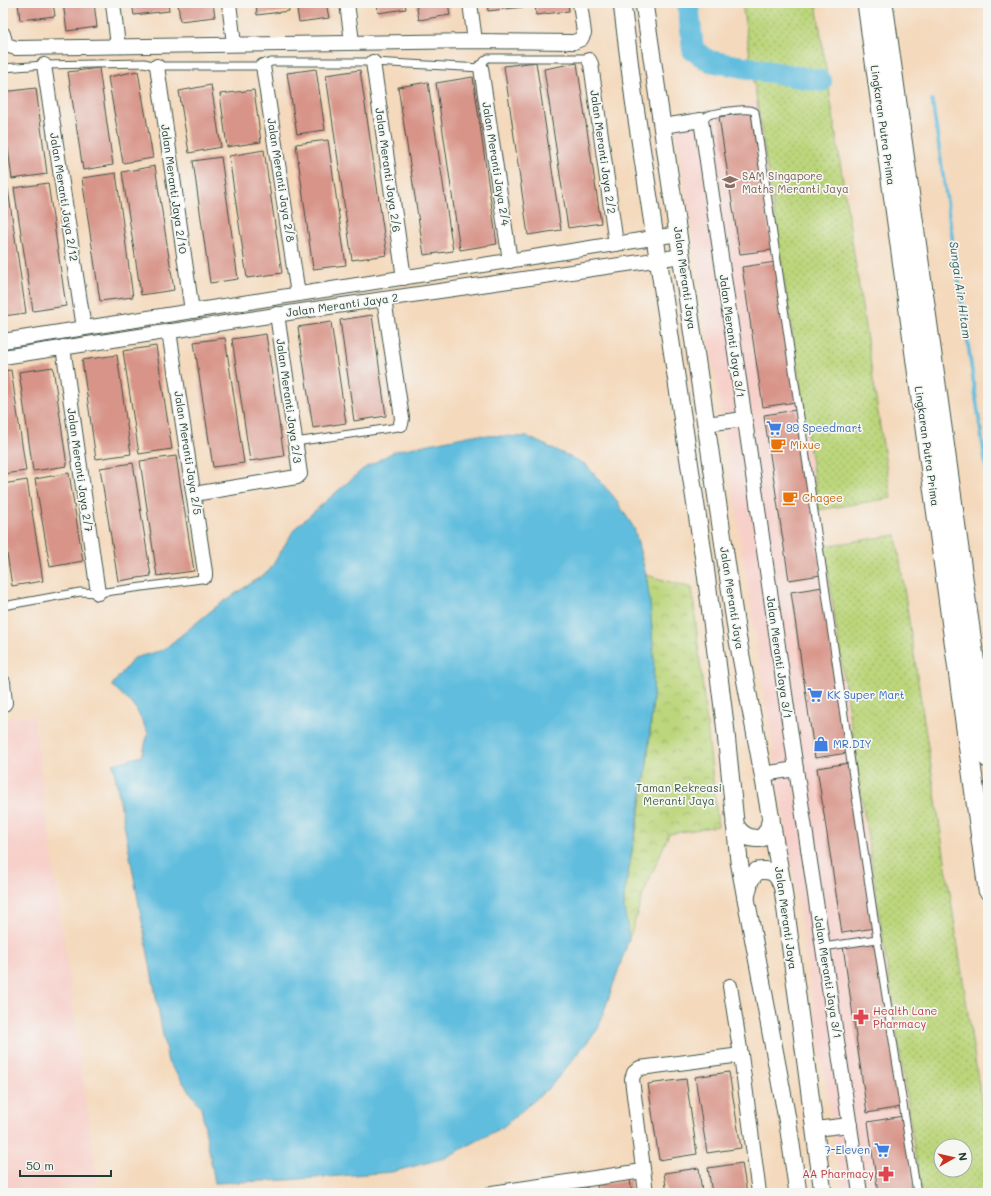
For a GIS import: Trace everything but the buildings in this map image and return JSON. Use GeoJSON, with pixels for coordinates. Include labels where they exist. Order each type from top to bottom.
{"type":"FeatureCollection","features":[{"type":"Feature","properties":{"kind":"main road","name":"Lingkaran Putra Prima"},"geometry":{"type":"LineString","coordinates":[[867,3],[988,888]]}},
{"type":"Feature","properties":{"kind":"main road","name":"Lingkaran Putra Prima"},"geometry":{"type":"LineString","coordinates":[[883,3],[988,758]]}},
{"type":"Feature","properties":{"kind":"street"},"geometry":{"type":"LineString","coordinates":[[113,3],[118,46]]}},
{"type":"Feature","properties":{"kind":"street"},"geometry":{"type":"LineString","coordinates":[[229,3],[234,44]]}},
{"type":"Feature","properties":{"kind":"street"},"geometry":{"type":"LineString","coordinates":[[347,3],[352,42]]}},
{"type":"Feature","properties":{"kind":"street"},"geometry":{"type":"LineString","coordinates":[[470,3],[475,41]]}},
{"type":"Feature","properties":{"kind":"street"},"geometry":{"type":"LineString","coordinates":[[5,40],[16,48],[352,42],[574,42],[581,39],[584,33],[580,3]]}},
{"type":"Feature","properties":{"kind":"street","name":"Jalan Meranti Jaya"},"geometry":{"type":"LineString","coordinates":[[622,3],[634,100],[705,566],[725,724],[735,825],[746,899],[788,1124],[798,1193]]}},
{"type":"Feature","properties":{"kind":"street","name":"Jalan Meranti Jaya"},"geometry":{"type":"LineString","coordinates":[[644,3],[737,635],[783,889],[823,1193]]}},
{"type":"Feature","properties":{"kind":"street","name":"Jalan Meranti Jaya 2/2"},"geometry":{"type":"LineString","coordinates":[[589,60],[591,64],[616,244]]}},
{"type":"Feature","properties":{"kind":"street","name":"Jalan Meranti Jaya 2/6"},"geometry":{"type":"LineString","coordinates":[[373,62],[404,278]]}},
{"type":"Feature","properties":{"kind":"street","name":"Jalan Meranti Jaya 2/12"},"geometry":{"type":"LineString","coordinates":[[44,65],[84,328]]}},
{"type":"Feature","properties":{"kind":"street","name":"Jalan Meranti Jaya 2/10"},"geometry":{"type":"LineString","coordinates":[[157,66],[192,311]]}},
{"type":"Feature","properties":{"kind":"street","name":"Jalan Meranti Jaya 2/8"},"geometry":{"type":"LineString","coordinates":[[264,66],[298,294]]}},
{"type":"Feature","properties":{"kind":"street","name":"Jalan Meranti Jaya 2/4"},"geometry":{"type":"LineString","coordinates":[[481,68],[510,261]]}},
{"type":"Feature","properties":{"kind":"street"},"geometry":{"type":"LineString","coordinates":[[662,126],[701,120]]}},
{"type":"Feature","properties":{"kind":"street","name":"Jalan Meranti Jaya 3/1"},"geometry":{"type":"LineString","coordinates":[[701,120],[744,419],[860,1193]]}},
{"type":"Feature","properties":{"kind":"street","name":"Jalan Meranti Jaya 2"},"geometry":{"type":"LineString","coordinates":[[3,341],[678,234]]}},
{"type":"Feature","properties":{"kind":"street"},"geometry":{"type":"LineString","coordinates":[[554,254],[556,274]]}},
{"type":"Feature","properties":{"kind":"street","name":"Jalan Meranti Jaya 2"},"geometry":{"type":"LineString","coordinates":[[3,357],[277,314],[682,256]]}},
{"type":"Feature","properties":{"kind":"street"},"geometry":{"type":"LineString","coordinates":[[348,286],[351,304]]}},
{"type":"Feature","properties":{"kind":"street"},"geometry":{"type":"LineString","coordinates":[[384,299],[402,418],[401,424]]}},
{"type":"Feature","properties":{"kind":"street","name":"Jalan Meranti Jaya 2/3"},"geometry":{"type":"LineString","coordinates":[[194,494],[297,477],[300,474],[277,314]]}},
{"type":"Feature","properties":{"kind":"street"},"geometry":{"type":"LineString","coordinates":[[138,320],[141,336]]}},
{"type":"Feature","properties":{"kind":"street","name":"Jalan Meranti Jaya 2/5"},"geometry":{"type":"LineString","coordinates":[[169,331],[205,576]]}},
{"type":"Feature","properties":{"kind":"street","name":"Jalan Meranti Jaya 2/7"},"geometry":{"type":"LineString","coordinates":[[63,348],[98,593]]}},
{"type":"Feature","properties":{"kind":"street"},"geometry":{"type":"LineString","coordinates":[[706,424],[744,419]]}},
{"type":"Feature","properties":{"kind":"street"},"geometry":{"type":"LineString","coordinates":[[3,682],[4,704]]}},
{"type":"Feature","properties":{"kind":"street"},"geometry":{"type":"LineString","coordinates":[[763,774],[796,769]]}},
{"type":"Feature","properties":{"kind":"street"},"geometry":{"type":"LineString","coordinates":[[735,825],[742,835],[756,839],[762,838],[768,830],[771,818]]}},
{"type":"Feature","properties":{"kind":"street"},"geometry":{"type":"LineString","coordinates":[[746,899],[750,880],[756,871],[766,870],[773,873],[779,877],[783,889]]}},
{"type":"Feature","properties":{"kind":"street"},"geometry":{"type":"LineString","coordinates":[[730,986],[759,1193]]}},
{"type":"Feature","properties":{"kind":"street"},"geometry":{"type":"LineString","coordinates":[[646,1193],[632,1079],[634,1073],[640,1068],[740,1055]]}},
{"type":"Feature","properties":{"kind":"street"},"geometry":{"type":"LineString","coordinates":[[815,1129],[850,1125]]}},
{"type":"Feature","properties":{"kind":"street"},"geometry":{"type":"LineString","coordinates":[[492,1193],[526,1191],[643,1171]]}},
{"type":"Feature","properties":{"kind":"lane"},"geometry":{"type":"LineString","coordinates":[[3,68],[44,65],[144,64],[157,66],[264,66],[271,62],[373,62],[481,68],[484,61],[488,58],[585,58],[589,60]]}},
{"type":"Feature","properties":{"kind":"lane"},"geometry":{"type":"LineString","coordinates":[[701,120],[710,114],[729,111],[749,109],[755,112],[917,1193]]}},
{"type":"Feature","properties":{"kind":"lane"},"geometry":{"type":"LineString","coordinates":[[295,442],[398,427],[401,424]]}},
{"type":"Feature","properties":{"kind":"lane"},"geometry":{"type":"LineString","coordinates":[[3,606],[80,592],[98,593],[201,579],[205,576]]}},
{"type":"Feature","properties":{"kind":"lane"},"geometry":{"type":"LineString","coordinates":[[823,947],[878,939]]}},
{"type":"Feature","properties":{"kind":"shaded area"},"geometry":{"type":"Polygon","coordinates":[[[757,103],[918,1193],[843,1193],[674,115],[757,103]]]}},
{"type":"Feature","properties":{"kind":"shaded area"},"geometry":{"type":"Polygon","coordinates":[[[33,715],[97,1183],[28,1193],[3,1193],[3,719],[33,715]]]}},
{"type":"Feature","properties":{"kind":"green space"},"geometry":{"type":"Polygon","coordinates":[[[742,3],[816,3],[891,498],[819,510],[742,3]]]}},
{"type":"Feature","properties":{"kind":"green space"},"geometry":{"type":"Polygon","coordinates":[[[896,535],[988,1146],[988,1193],[921,1193],[824,546],[896,535]]]}},
{"type":"Feature","properties":{"kind":"green space","name":"Taman Rekreasi Meranti Jaya"},"geometry":{"type":"Polygon","coordinates":[[[646,575],[692,588],[718,826],[669,834],[644,892],[629,939],[624,907],[624,895],[644,787],[651,722],[653,673],[651,624],[646,575]]]}},
{"type":"Feature","properties":{"kind":"water"},"geometry":{"type":"Polygon","coordinates":[[[473,435],[528,437],[585,464],[614,497],[634,528],[646,575],[650,602],[654,657],[653,700],[646,772],[624,895],[624,907],[629,939],[598,1029],[551,1086],[503,1127],[445,1158],[392,1172],[287,1180],[215,1183],[201,1107],[168,1062],[113,764],[142,756],[148,733],[135,707],[112,685],[134,658],[163,650],[217,606],[269,571],[295,528],[363,469],[395,451],[473,435]]]}},
{"type":"Feature","properties":{"kind":"waterway","name":"Sungai Air Hitam"},"geometry":{"type":"LineString","coordinates":[[688,3],[693,50],[709,61],[821,81]]}},
{"type":"Feature","properties":{"kind":"waterway","name":"Sungai Air Hitam"},"geometry":{"type":"LineString","coordinates":[[932,100],[988,480]]}},
{"type":"Feature","properties":{"kind":"place","name":"SAM Singapore Maths Meranti Jaya"},"geometry":{"type":"Point","coordinates":[730,182]}},
{"type":"Feature","properties":{"kind":"place","name":"99 Speedmart"},"geometry":{"type":"Point","coordinates":[774,428]}},
{"type":"Feature","properties":{"kind":"place","name":"Mixue"},"geometry":{"type":"Point","coordinates":[778,445]}},
{"type":"Feature","properties":{"kind":"place","name":"Chagee"},"geometry":{"type":"Point","coordinates":[790,498]}},
{"type":"Feature","properties":{"kind":"place","name":"KK Super Mart"},"geometry":{"type":"Point","coordinates":[815,695]}},
{"type":"Feature","properties":{"kind":"place","name":"MR.DIY"},"geometry":{"type":"Point","coordinates":[821,744]}},
{"type":"Feature","properties":{"kind":"place","name":"Health Lane Pharmacy"},"geometry":{"type":"Point","coordinates":[861,1017]}},
{"type":"Feature","properties":{"kind":"place","name":"7-Eleven"},"geometry":{"type":"Point","coordinates":[882,1150]}},
{"type":"Feature","properties":{"kind":"place","name":"AA Pharmacy"},"geometry":{"type":"Point","coordinates":[886,1174]}}]}
